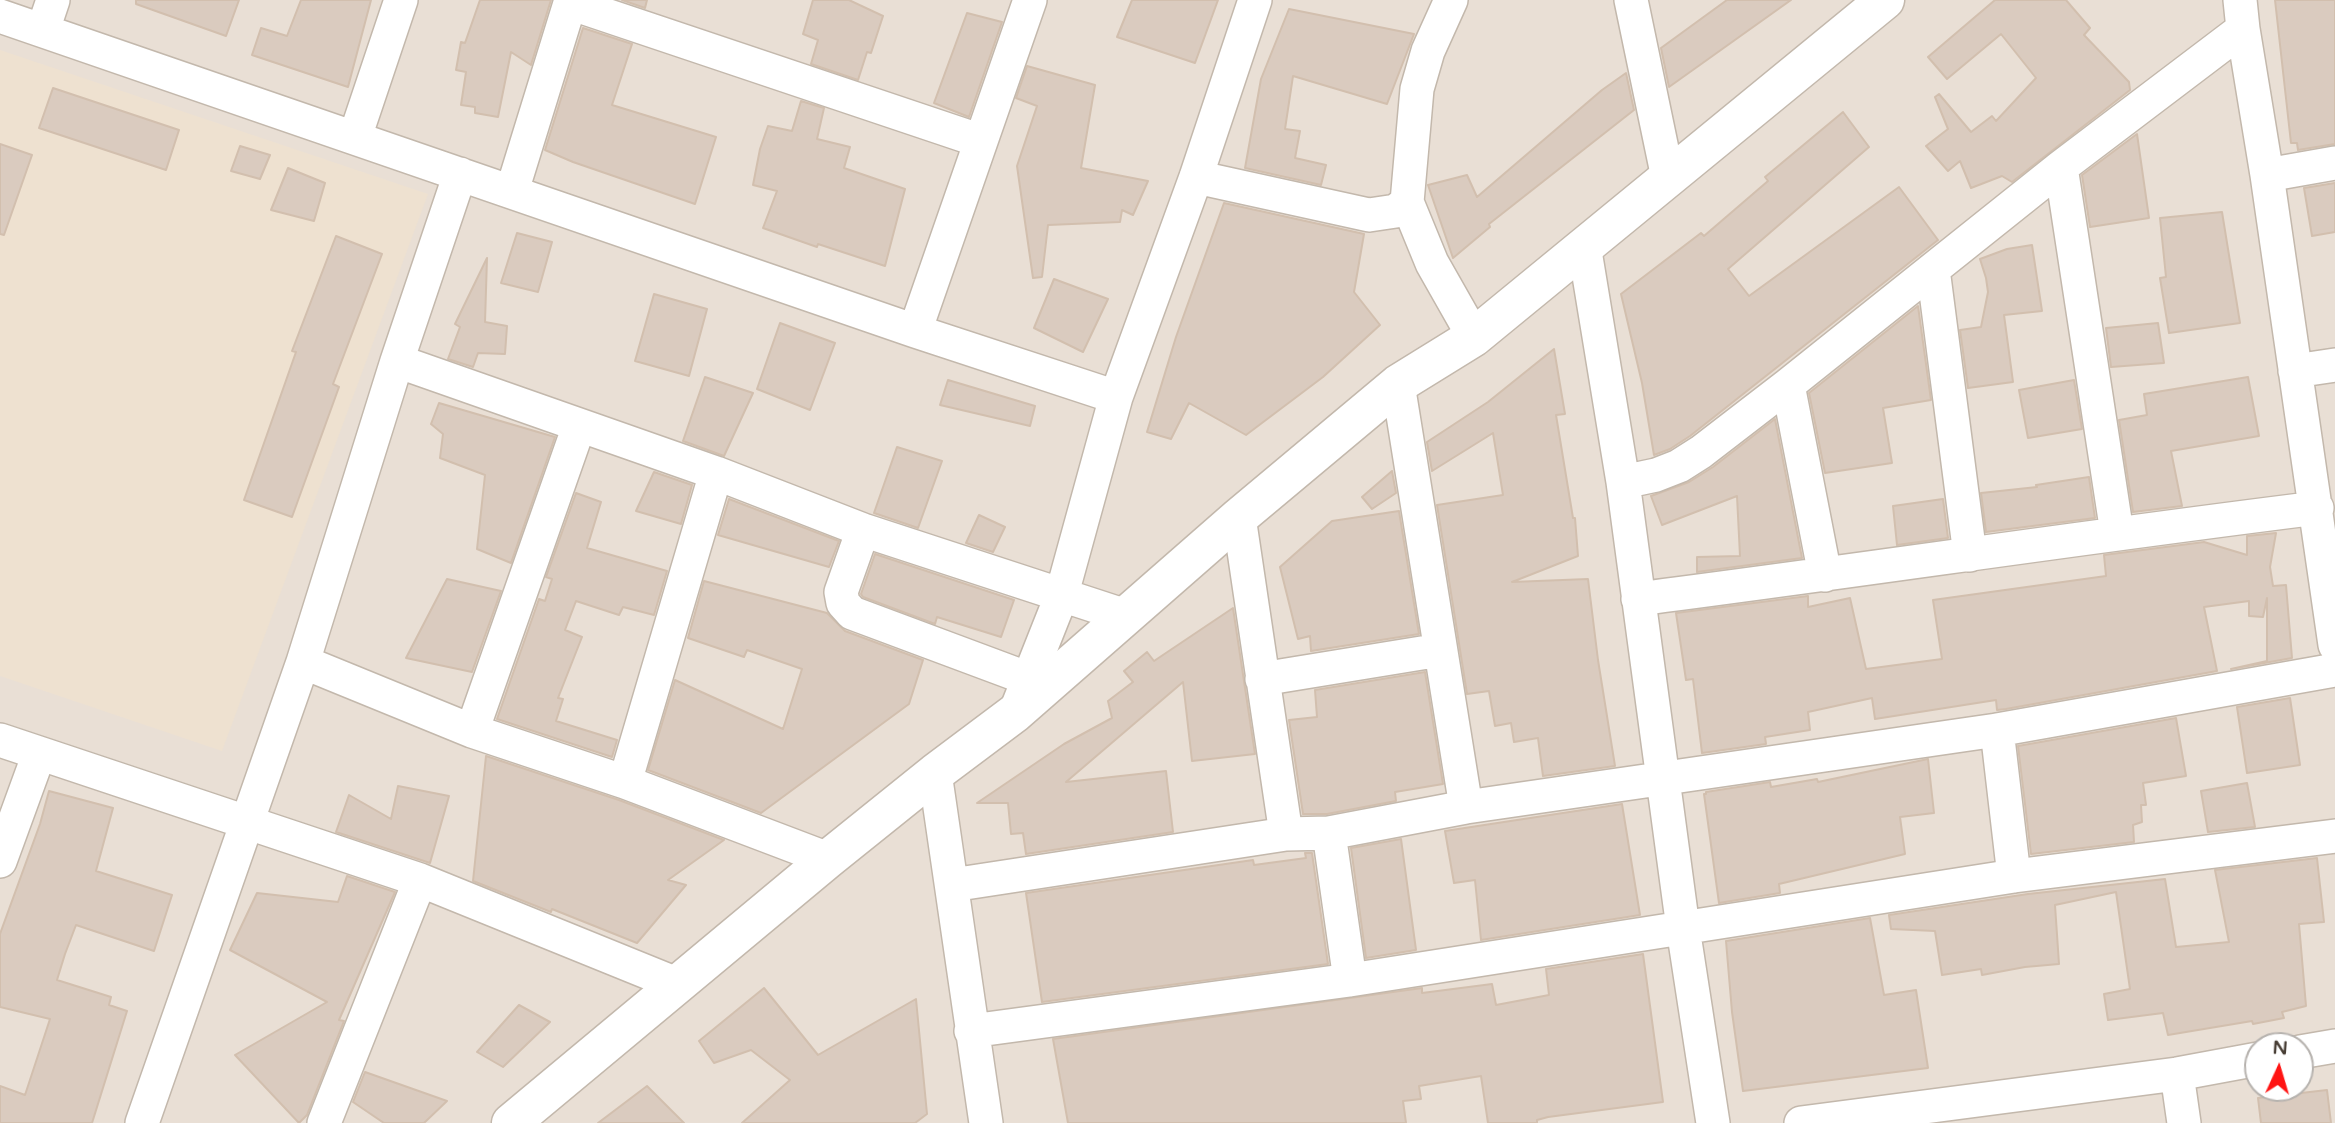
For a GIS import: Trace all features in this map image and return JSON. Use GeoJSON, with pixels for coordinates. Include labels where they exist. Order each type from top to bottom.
{"type":"FeatureCollection","features":[{"type":"Feature","properties":{"kind":"street"},"geometry":{"type":"LineString","coordinates":[[355,137],[401,0]]}},
{"type":"Feature","properties":{"kind":"street"},"geometry":{"type":"LineString","coordinates":[[1022,696],[1061,597],[1116,397],[1196,177],[1255,0]]}},
{"type":"Feature","properties":{"kind":"street"},"geometry":{"type":"LineString","coordinates":[[1451,0],[1428,51],[1417,89],[1407,202],[1432,263],[1474,337]]}},
{"type":"Feature","properties":{"kind":"street"},"geometry":{"type":"LineString","coordinates":[[1631,0],[1668,178]]}},
{"type":"Feature","properties":{"kind":"street"},"geometry":{"type":"LineString","coordinates":[[511,1123],[935,773],[1022,696],[1126,617],[1239,517],[1398,384],[1474,337],[1885,0]]}},
{"type":"Feature","properties":{"kind":"street"},"geometry":{"type":"LineString","coordinates":[[512,191],[571,1],[981,141]]}},
{"type":"Feature","properties":{"kind":"street"},"geometry":{"type":"LineString","coordinates":[[915,331],[981,141],[1022,2]]}},
{"type":"Feature","properties":{"kind":"street"},"geometry":{"type":"LineString","coordinates":[[0,16],[48,15],[355,137],[915,331],[1116,397]]}},
{"type":"Feature","properties":{"kind":"street"},"geometry":{"type":"LineString","coordinates":[[1623,482],[1656,475],[1679,466],[1701,452],[1788,386],[2061,167],[2241,15]]}},
{"type":"Feature","properties":{"kind":"street"},"geometry":{"type":"LineString","coordinates":[[2241,15],[2295,371],[2330,573],[2335,645]]}},
{"type":"Feature","properties":{"kind":"street"},"geometry":{"type":"LineString","coordinates":[[2267,175],[2335,163]]}},
{"type":"Feature","properties":{"kind":"street"},"geometry":{"type":"LineString","coordinates":[[2061,167],[2117,533]]}},
{"type":"Feature","properties":{"kind":"street"},"geometry":{"type":"LineString","coordinates":[[142,1123],[303,662],[397,361],[460,174]]}},
{"type":"Feature","properties":{"kind":"street"},"geometry":{"type":"LineString","coordinates":[[1196,177],[1369,215],[1396,211],[1407,202]]}},
{"type":"Feature","properties":{"kind":"street"},"geometry":{"type":"LineString","coordinates":[[1584,245],[1623,482],[1683,928],[1713,1123]]}},
{"type":"Feature","properties":{"kind":"street"},"geometry":{"type":"LineString","coordinates":[[1934,269],[1970,555]]}},
{"type":"Feature","properties":{"kind":"street"},"geometry":{"type":"LineString","coordinates":[[397,361],[716,473],[863,530],[1126,617]]}},
{"type":"Feature","properties":{"kind":"street"},"geometry":{"type":"LineString","coordinates":[[2295,371],[2335,365]]}},
{"type":"Feature","properties":{"kind":"street"},"geometry":{"type":"LineString","coordinates":[[1398,384],[1466,807]]}},
{"type":"Feature","properties":{"kind":"street"},"geometry":{"type":"LineString","coordinates":[[1788,386],[1825,575]]}},
{"type":"Feature","properties":{"kind":"street"},"geometry":{"type":"LineString","coordinates":[[472,731],[579,426]]}},
{"type":"Feature","properties":{"kind":"street"},"geometry":{"type":"LineString","coordinates":[[625,782],[716,473]]}},
{"type":"Feature","properties":{"kind":"street"},"geometry":{"type":"LineString","coordinates":[[1638,599],[2317,508]]}},
{"type":"Feature","properties":{"kind":"street"},"geometry":{"type":"LineString","coordinates":[[1239,517],[1286,834]]}},
{"type":"Feature","properties":{"kind":"street"},"geometry":{"type":"LineString","coordinates":[[863,530],[841,592],[843,603],[852,612],[1022,696]]}},
{"type":"Feature","properties":{"kind":"street"},"geometry":{"type":"LineString","coordinates":[[1262,679],[1440,650]]}},
{"type":"Feature","properties":{"kind":"street"},"geometry":{"type":"LineString","coordinates":[[303,662],[472,731],[625,782],[828,859]]}},
{"type":"Feature","properties":{"kind":"street"},"geometry":{"type":"LineString","coordinates":[[952,885],[1286,834],[1329,833],[1466,807],[1997,730],[2335,670]]}},
{"type":"Feature","properties":{"kind":"street"},"geometry":{"type":"LineString","coordinates":[[1997,730],[2014,876]]}},
{"type":"Feature","properties":{"kind":"street"},"geometry":{"type":"LineString","coordinates":[[0,740],[420,880],[679,985]]}},
{"type":"Feature","properties":{"kind":"street"},"geometry":{"type":"LineString","coordinates":[[0,861],[39,754]]}},
{"type":"Feature","properties":{"kind":"street"},"geometry":{"type":"LineString","coordinates":[[935,773],[986,1123]]}},
{"type":"Feature","properties":{"kind":"street"},"geometry":{"type":"LineString","coordinates":[[1329,833],[1350,980]]}},
{"type":"Feature","properties":{"kind":"street"},"geometry":{"type":"LineString","coordinates":[[971,1031],[1350,980],[2014,876],[2335,836]]}},
{"type":"Feature","properties":{"kind":"street"},"geometry":{"type":"LineString","coordinates":[[324,1123],[420,880]]}},
{"type":"Feature","properties":{"kind":"street"},"geometry":{"type":"LineString","coordinates":[[2314,1049],[2335,1045]]}},
{"type":"Feature","properties":{"kind":"street"},"geometry":{"type":"LineString","coordinates":[[1801,1123],[1853,1120],[2177,1074],[2244,1062]]}},
{"type":"Feature","properties":{"kind":"street"},"geometry":{"type":"LineString","coordinates":[[2177,1074],[2184,1123]]}},
{"type":"Feature","properties":{"kind":"shaded area"},"geometry":{"type":"Polygon","coordinates":[[[0,0],[2335,0],[2335,1123],[0,1123],[0,0]]]}},
{"type":"Feature","properties":{"kind":"shaded area"},"geometry":{"type":"Polygon","coordinates":[[[0,50],[428,194],[222,751],[0,676],[0,50]]]}},
{"type":"Feature","properties":{"kind":"building"},"geometry":{"type":"Polygon","coordinates":[[[136,0],[239,0],[226,36],[136,4],[136,0]]]}},
{"type":"Feature","properties":{"kind":"building"},"geometry":{"type":"Polygon","coordinates":[[[301,0],[371,0],[348,87],[252,55],[261,28],[287,36],[301,0]]]}},
{"type":"Feature","properties":{"kind":"building"},"geometry":{"type":"Polygon","coordinates":[[[480,0],[551,0],[531,65],[511,52],[498,117],[475,113],[475,107],[461,105],[466,72],[456,70],[461,42],[465,43],[480,0]]]}},
{"type":"Feature","properties":{"kind":"building"},"geometry":{"type":"Polygon","coordinates":[[[622,0],[647,0],[645,8],[622,0]]]}},
{"type":"Feature","properties":{"kind":"building"},"geometry":{"type":"Polygon","coordinates":[[[813,0],[849,0],[883,16],[871,53],[867,52],[858,80],[811,64],[818,40],[803,34],[813,0]]]}},
{"type":"Feature","properties":{"kind":"building"},"geometry":{"type":"Polygon","coordinates":[[[1132,0],[1218,0],[1195,63],[1117,37],[1132,0]]]}},
{"type":"Feature","properties":{"kind":"building"},"geometry":{"type":"Polygon","coordinates":[[[1727,0],[1791,0],[1669,87],[1661,48],[1727,0]]]}},
{"type":"Feature","properties":{"kind":"building"},"geometry":{"type":"Polygon","coordinates":[[[1995,0],[2066,0],[2090,28],[2084,35],[2129,82],[2130,90],[2012,182],[2002,176],[1971,188],[1960,161],[1948,171],[1926,146],[1948,129],[1935,97],[1939,94],[1971,132],[1992,116],[1996,121],[2036,78],[2001,34],[1947,79],[1928,57],[1995,0]]]}},
{"type":"Feature","properties":{"kind":"building"},"geometry":{"type":"Polygon","coordinates":[[[2275,0],[2335,0],[2335,144],[2298,150],[2297,143],[2291,143],[2275,0]]]}},
{"type":"Feature","properties":{"kind":"building"},"geometry":{"type":"Polygon","coordinates":[[[1289,9],[1414,34],[1387,104],[1293,76],[1285,129],[1300,131],[1295,158],[1326,165],[1321,185],[1245,168],[1261,79],[1289,9]]]}},
{"type":"Feature","properties":{"kind":"building"},"geometry":{"type":"Polygon","coordinates":[[[967,13],[1002,22],[969,117],[934,103],[967,13]]]}},
{"type":"Feature","properties":{"kind":"building"},"geometry":{"type":"Polygon","coordinates":[[[583,28],[632,44],[612,105],[716,137],[695,204],[545,150],[583,28]]]}},
{"type":"Feature","properties":{"kind":"building"},"geometry":{"type":"Polygon","coordinates":[[[1027,66],[1095,85],[1081,168],[1148,181],[1133,215],[1122,210],[1120,222],[1048,225],[1042,277],[1033,278],[1017,166],[1037,106],[1016,98],[1027,66]]]}},
{"type":"Feature","properties":{"kind":"building"},"geometry":{"type":"Polygon","coordinates":[[[1626,73],[1634,110],[1489,224],[1490,227],[1453,258],[1428,185],[1467,175],[1477,197],[1602,90],[1626,73]]]}},
{"type":"Feature","properties":{"kind":"building"},"geometry":{"type":"Polygon","coordinates":[[[53,88],[179,130],[166,170],[39,128],[53,88]]]}},
{"type":"Feature","properties":{"kind":"building"},"geometry":{"type":"Polygon","coordinates":[[[801,101],[824,108],[817,139],[850,147],[844,168],[905,189],[885,266],[763,228],[777,191],[753,185],[760,149],[768,126],[792,131],[801,101]]]}},
{"type":"Feature","properties":{"kind":"building"},"geometry":{"type":"Polygon","coordinates":[[[1843,112],[1869,147],[1728,269],[1749,296],[1899,187],[1938,240],[1690,436],[1670,449],[1654,455],[1642,383],[1621,294],[1701,233],[1704,236],[1768,181],[1765,177],[1843,112]]]}},
{"type":"Feature","properties":{"kind":"building"},"geometry":{"type":"Polygon","coordinates":[[[2137,134],[2149,218],[2090,227],[2082,175],[2137,134]]]}},
{"type":"Feature","properties":{"kind":"building"},"geometry":{"type":"Polygon","coordinates":[[[0,144],[32,155],[4,235],[0,234],[0,144]]]}},
{"type":"Feature","properties":{"kind":"building"},"geometry":{"type":"Polygon","coordinates":[[[240,146],[270,155],[260,179],[231,171],[240,146]]]}},
{"type":"Feature","properties":{"kind":"building"},"geometry":{"type":"Polygon","coordinates":[[[288,168],[325,183],[314,221],[271,210],[288,168]]]}},
{"type":"Feature","properties":{"kind":"building"},"geometry":{"type":"Polygon","coordinates":[[[2335,183],[2335,232],[2312,236],[2304,188],[2335,183]]]}},
{"type":"Feature","properties":{"kind":"building"},"geometry":{"type":"Polygon","coordinates":[[[1224,203],[1364,234],[1354,292],[1380,325],[1323,377],[1246,435],[1189,403],[1171,439],[1147,432],[1176,337],[1224,203]]]}},
{"type":"Feature","properties":{"kind":"building"},"geometry":{"type":"Polygon","coordinates":[[[2222,212],[2240,323],[2169,333],[2160,278],[2166,277],[2160,218],[2222,212]]]}},
{"type":"Feature","properties":{"kind":"building"},"geometry":{"type":"Polygon","coordinates":[[[517,233],[552,242],[538,292],[501,283],[517,233]]]}},
{"type":"Feature","properties":{"kind":"building"},"geometry":{"type":"Polygon","coordinates":[[[336,236],[382,254],[333,384],[339,387],[292,517],[244,500],[296,352],[292,351],[336,236]]]}},
{"type":"Feature","properties":{"kind":"building"},"geometry":{"type":"Polygon","coordinates":[[[2032,245],[2042,311],[2004,315],[2013,382],[1968,388],[1960,330],[1981,327],[1988,292],[1980,259],[2007,249],[2032,245]]]}},
{"type":"Feature","properties":{"kind":"building"},"geometry":{"type":"Polygon","coordinates":[[[487,258],[485,322],[507,326],[505,354],[478,353],[473,367],[448,359],[460,327],[455,324],[487,258]]]}},
{"type":"Feature","properties":{"kind":"building"},"geometry":{"type":"Polygon","coordinates":[[[1054,279],[1108,299],[1083,352],[1034,328],[1054,279]]]}},
{"type":"Feature","properties":{"kind":"building"},"geometry":{"type":"Polygon","coordinates":[[[654,294],[707,309],[689,376],[635,361],[654,294]]]}},
{"type":"Feature","properties":{"kind":"building"},"geometry":{"type":"Polygon","coordinates":[[[1918,306],[1931,400],[1883,408],[1892,463],[1825,473],[1809,393],[1918,306]]]}},
{"type":"Feature","properties":{"kind":"building"},"geometry":{"type":"Polygon","coordinates":[[[780,323],[835,343],[810,410],[757,389],[780,323]]]}},
{"type":"Feature","properties":{"kind":"building"},"geometry":{"type":"Polygon","coordinates":[[[2158,323],[2164,363],[2111,367],[2106,328],[2158,323]]]}},
{"type":"Feature","properties":{"kind":"building"},"geometry":{"type":"Polygon","coordinates":[[[1554,349],[1565,414],[1556,415],[1575,518],[1578,556],[1512,582],[1588,579],[1615,766],[1543,776],[1538,738],[1514,742],[1511,723],[1495,726],[1489,691],[1467,694],[1437,505],[1503,495],[1493,433],[1432,471],[1427,442],[1488,402],[1554,349]]]}},
{"type":"Feature","properties":{"kind":"building"},"geometry":{"type":"Polygon","coordinates":[[[705,377],[753,393],[724,456],[683,441],[705,377]]]}},
{"type":"Feature","properties":{"kind":"building"},"geometry":{"type":"Polygon","coordinates":[[[2248,377],[2259,436],[2171,451],[2182,506],[2133,512],[2119,420],[2147,415],[2144,394],[2248,377]]]}},
{"type":"Feature","properties":{"kind":"building"},"geometry":{"type":"Polygon","coordinates":[[[948,380],[1035,406],[1030,426],[940,405],[948,380]]]}},
{"type":"Feature","properties":{"kind":"building"},"geometry":{"type":"Polygon","coordinates":[[[2074,380],[2082,429],[2028,438],[2019,390],[2074,380]]]}},
{"type":"Feature","properties":{"kind":"building"},"geometry":{"type":"Polygon","coordinates":[[[439,403],[555,437],[511,563],[477,549],[485,475],[440,458],[443,434],[431,424],[439,403]]]}},
{"type":"Feature","properties":{"kind":"building"},"geometry":{"type":"Polygon","coordinates":[[[1775,419],[1802,558],[1697,572],[1697,557],[1740,556],[1737,496],[1662,525],[1651,496],[1689,482],[1775,419]]]}},
{"type":"Feature","properties":{"kind":"building"},"geometry":{"type":"Polygon","coordinates":[[[897,447],[942,461],[918,528],[874,513],[897,447]]]}},
{"type":"Feature","properties":{"kind":"building"},"geometry":{"type":"Polygon","coordinates":[[[1392,471],[1396,493],[1372,509],[1362,497],[1392,471]]]}},
{"type":"Feature","properties":{"kind":"building"},"geometry":{"type":"Polygon","coordinates":[[[654,472],[692,485],[681,524],[636,511],[654,472]]]}},
{"type":"Feature","properties":{"kind":"building"},"geometry":{"type":"Polygon","coordinates":[[[2089,477],[2095,518],[1986,532],[1981,493],[2037,487],[2036,485],[2089,477]]]}},
{"type":"Feature","properties":{"kind":"building"},"geometry":{"type":"Polygon","coordinates":[[[576,493],[601,502],[587,548],[667,571],[654,615],[623,607],[619,615],[576,601],[565,630],[582,637],[558,698],[563,699],[556,721],[617,740],[612,757],[497,719],[539,599],[545,601],[552,579],[546,577],[576,493]]]}},
{"type":"Feature","properties":{"kind":"building"},"geometry":{"type":"Polygon","coordinates":[[[729,499],[839,541],[829,567],[718,535],[729,499]]]}},
{"type":"Feature","properties":{"kind":"building"},"geometry":{"type":"Polygon","coordinates":[[[1943,499],[1948,538],[1897,545],[1893,506],[1943,499]]]}},
{"type":"Feature","properties":{"kind":"building"},"geometry":{"type":"Polygon","coordinates":[[[1399,511],[1419,634],[1311,651],[1310,636],[1298,639],[1280,567],[1332,521],[1399,511]]]}},
{"type":"Feature","properties":{"kind":"building"},"geometry":{"type":"Polygon","coordinates":[[[979,515],[1005,527],[993,552],[966,543],[979,515]]]}},
{"type":"Feature","properties":{"kind":"building"},"geometry":{"type":"Polygon","coordinates":[[[2276,533],[2270,567],[2273,586],[2286,585],[2292,658],[2231,669],[2267,661],[2267,598],[2263,617],[2249,616],[2249,601],[2204,607],[2217,671],[1997,710],[1996,700],[1875,719],[1872,698],[1808,712],[1810,730],[1765,737],[1766,744],[1702,753],[1693,679],[1686,680],[1676,613],[1808,596],[1808,607],[1850,598],[1866,669],[1942,659],[1933,600],[2106,576],[2104,555],[2204,542],[2247,555],[2247,536],[2276,533]]]}},
{"type":"Feature","properties":{"kind":"building"},"geometry":{"type":"Polygon","coordinates":[[[875,554],[1014,600],[1001,637],[937,617],[935,624],[863,597],[861,594],[875,554]]]}},
{"type":"Feature","properties":{"kind":"building"},"geometry":{"type":"Polygon","coordinates":[[[447,579],[501,591],[472,672],[406,658],[447,579]]]}},
{"type":"Feature","properties":{"kind":"building"},"geometry":{"type":"Polygon","coordinates":[[[704,581],[827,613],[845,631],[923,660],[909,704],[761,813],[648,770],[675,680],[783,729],[802,669],[747,650],[744,657],[688,638],[704,581]]]}},
{"type":"Feature","properties":{"kind":"building"},"geometry":{"type":"Polygon","coordinates":[[[1233,608],[1255,754],[1192,761],[1183,682],[1066,782],[1166,771],[1173,832],[1026,854],[1023,833],[1011,834],[1008,803],[977,803],[1064,744],[1112,718],[1108,701],[1133,682],[1124,671],[1147,652],[1154,661],[1233,608]]]}},
{"type":"Feature","properties":{"kind":"building"},"geometry":{"type":"Polygon","coordinates":[[[1425,672],[1443,784],[1395,792],[1396,801],[1327,814],[1303,814],[1289,720],[1317,717],[1315,690],[1425,672]]]}},
{"type":"Feature","properties":{"kind":"building"},"geometry":{"type":"Polygon","coordinates":[[[2290,698],[2300,765],[2247,773],[2237,707],[2290,698]]]}},
{"type":"Feature","properties":{"kind":"building"},"geometry":{"type":"Polygon","coordinates":[[[2176,718],[2186,776],[2143,783],[2146,805],[2141,805],[2142,822],[2133,825],[2134,842],[2031,854],[2018,746],[2176,718]]]}},
{"type":"Feature","properties":{"kind":"building"},"geometry":{"type":"Polygon","coordinates":[[[486,756],[619,800],[724,840],[668,880],[686,885],[637,943],[473,881],[486,756]]]}},
{"type":"Feature","properties":{"kind":"building"},"geometry":{"type":"Polygon","coordinates":[[[1928,759],[1934,813],[1900,817],[1905,854],[1779,884],[1780,893],[1719,903],[1704,794],[1706,792],[1770,782],[1771,787],[1817,779],[1818,782],[1928,759]]]}},
{"type":"Feature","properties":{"kind":"building"},"geometry":{"type":"Polygon","coordinates":[[[2247,783],[2255,827],[2208,832],[2201,791],[2247,783]]]}},
{"type":"Feature","properties":{"kind":"building"},"geometry":{"type":"Polygon","coordinates":[[[398,786],[449,796],[430,863],[336,832],[349,795],[391,819],[398,786]]]}},
{"type":"Feature","properties":{"kind":"building"},"geometry":{"type":"Polygon","coordinates":[[[49,791],[113,808],[96,871],[172,895],[154,951],[76,925],[65,954],[57,980],[111,997],[109,1005],[127,1011],[92,1123],[0,1123],[0,1086],[25,1095],[50,1019],[0,1007],[0,934],[40,824],[49,791]]]}},
{"type":"Feature","properties":{"kind":"building"},"geometry":{"type":"Polygon","coordinates":[[[1622,804],[1640,915],[1481,940],[1475,880],[1454,883],[1445,831],[1622,804]]]}},
{"type":"Feature","properties":{"kind":"building"},"geometry":{"type":"Polygon","coordinates":[[[1401,839],[1416,950],[1366,958],[1351,848],[1401,839]]]}},
{"type":"Feature","properties":{"kind":"building"},"geometry":{"type":"Polygon","coordinates":[[[1305,853],[1312,853],[1328,964],[1042,1002],[1026,893],[1253,860],[1254,865],[1306,858],[1305,853]]]}},
{"type":"Feature","properties":{"kind":"building"},"geometry":{"type":"Polygon","coordinates":[[[2317,858],[2324,922],[2299,924],[2306,1006],[2282,1012],[2284,1018],[2253,1024],[2252,1021],[2168,1035],[2163,1013],[2108,1020],[2104,994],[2130,989],[2116,892],[2055,905],[2059,964],[1982,975],[1981,969],[1942,975],[1935,931],[1891,929],[1889,915],[2028,894],[2165,879],[2176,947],[2229,942],[2215,870],[2317,858]]]}},
{"type":"Feature","properties":{"kind":"building"},"geometry":{"type":"Polygon","coordinates":[[[347,876],[395,892],[339,1020],[344,1021],[307,1115],[299,1123],[235,1055],[327,1002],[230,950],[257,893],[338,902],[347,876]]]}},
{"type":"Feature","properties":{"kind":"building"},"geometry":{"type":"Polygon","coordinates":[[[1870,918],[1884,995],[1916,990],[1928,1068],[1743,1091],[1726,941],[1870,918]]]}},
{"type":"Feature","properties":{"kind":"building"},"geometry":{"type":"Polygon","coordinates":[[[1643,954],[1663,1102],[1548,1117],[1537,1120],[1537,1123],[1488,1123],[1481,1076],[1419,1086],[1421,1099],[1403,1101],[1406,1123],[1068,1123],[1053,1039],[1422,988],[1422,993],[1492,984],[1496,1005],[1549,995],[1546,969],[1643,954]]]}},
{"type":"Feature","properties":{"kind":"building"},"geometry":{"type":"Polygon","coordinates":[[[764,988],[818,1055],[916,999],[927,1114],[915,1123],[742,1123],[790,1080],[751,1050],[714,1063],[699,1041],[764,988]]]}},
{"type":"Feature","properties":{"kind":"building"},"geometry":{"type":"Polygon","coordinates":[[[519,1005],[550,1022],[503,1067],[477,1052],[519,1005]]]}},
{"type":"Feature","properties":{"kind":"building"},"geometry":{"type":"Polygon","coordinates":[[[365,1072],[447,1101],[424,1123],[384,1123],[353,1102],[365,1072]]]}},
{"type":"Feature","properties":{"kind":"building"},"geometry":{"type":"Polygon","coordinates":[[[647,1086],[684,1123],[598,1123],[647,1086]]]}},
{"type":"Feature","properties":{"kind":"building"},"geometry":{"type":"Polygon","coordinates":[[[2327,1090],[2331,1123],[2261,1123],[2258,1102],[2314,1102],[2314,1092],[2327,1090]]]}}]}
